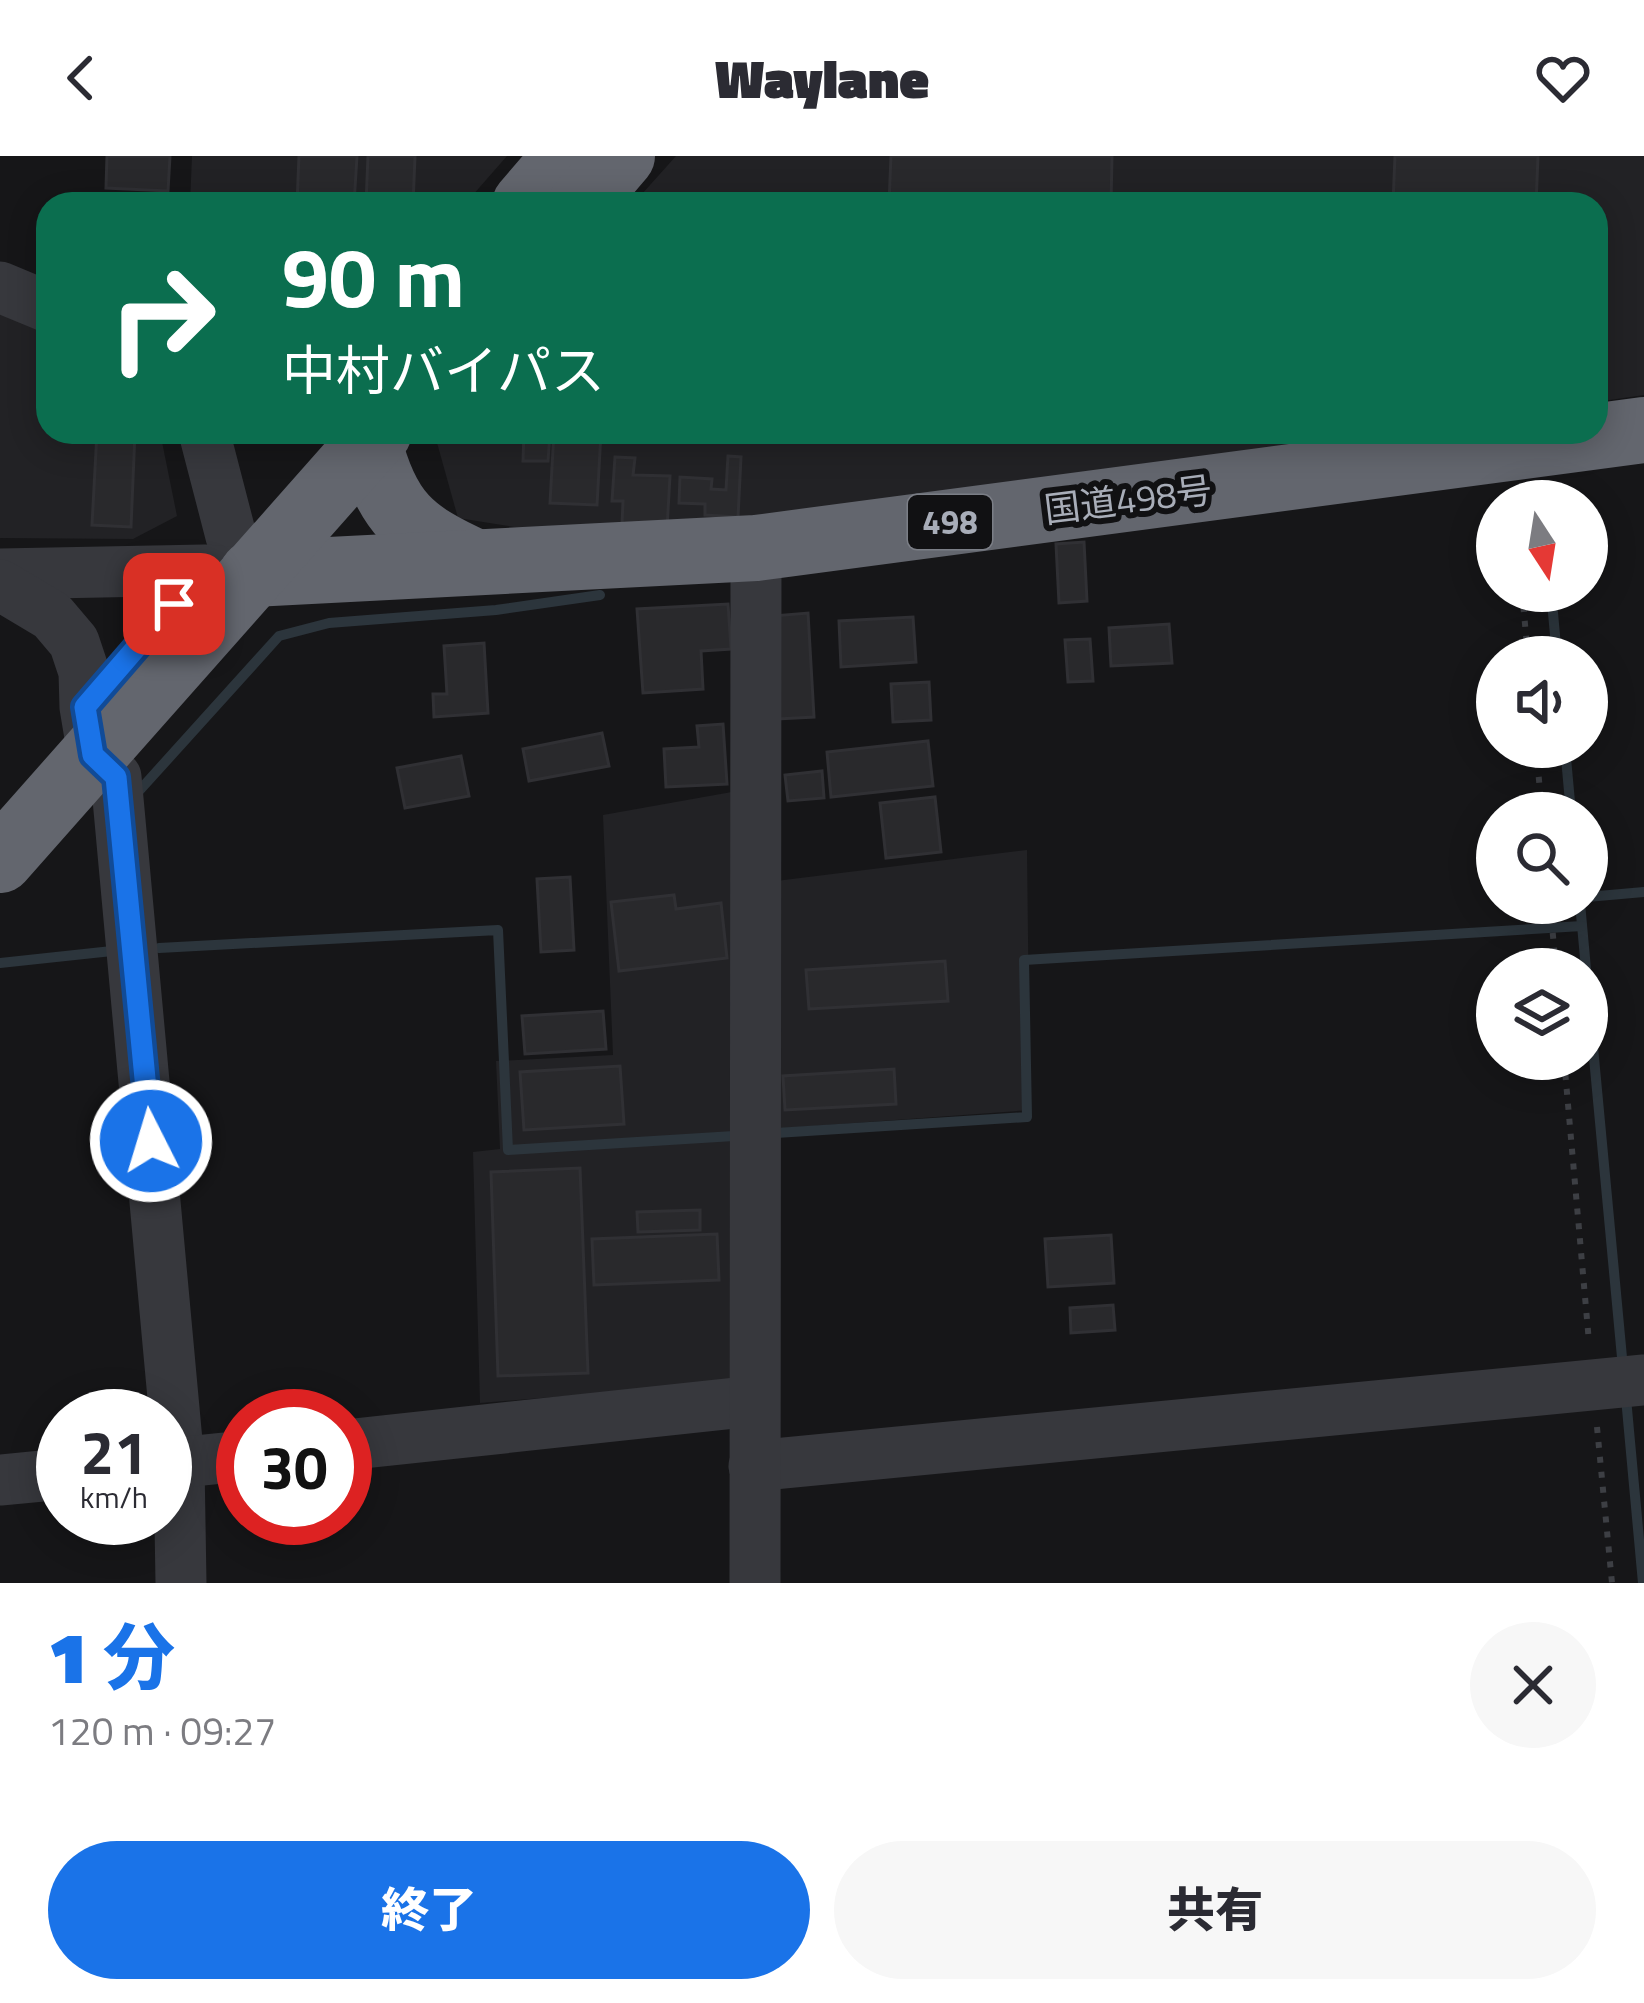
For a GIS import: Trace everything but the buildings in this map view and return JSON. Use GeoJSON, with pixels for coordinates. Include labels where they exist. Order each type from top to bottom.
{"type":"FeatureCollection","features":[{"type":"Feature","properties":{"kind":"highway"},"geometry":{"type":"LineString","coordinates":[[545,186],[622,156]]}},
{"type":"Feature","properties":{"kind":"highway","name":"国道498号"},"geometry":{"type":"LineString","coordinates":[[1608,435],[1644,430]]}},
{"type":"Feature","properties":{"kind":"highway"},"geometry":{"type":"LineString","coordinates":[[0,860],[89,731],[229,560],[343,444]]}},
{"type":"Feature","properties":{"kind":"highway"},"geometry":{"type":"LineString","coordinates":[[358,444],[416,532],[475,562]]}},
{"type":"Feature","properties":{"kind":"highway","name":"国道498号"},"geometry":{"type":"LineString","coordinates":[[229,560],[475,562],[756,548],[1539,444]]}},
{"type":"Feature","properties":{"kind":"highway"},"geometry":{"type":"LineString","coordinates":[[0,802],[89,731]]}},
{"type":"Feature","properties":{"kind":"street"},"geometry":{"type":"LineString","coordinates":[[0,287],[36,302]]}},
{"type":"Feature","properties":{"kind":"street"},"geometry":{"type":"LineString","coordinates":[[0,574],[229,560],[206,444]]}},
{"type":"Feature","properties":{"kind":"street"},"geometry":{"type":"LineString","coordinates":[[755,1583],[756,548]]}},
{"type":"Feature","properties":{"kind":"street"},"geometry":{"type":"LineString","coordinates":[[0,586],[52,616],[74,642],[84,672],[89,731],[116,777],[165,1389]]}},
{"type":"Feature","properties":{"kind":"street"},"geometry":{"type":"LineString","coordinates":[[754,1466],[1622,1383]]}},
{"type":"Feature","properties":{"kind":"street"},"geometry":{"type":"LineString","coordinates":[[372,1442],[754,1401]]}},
{"type":"Feature","properties":{"kind":"street"},"geometry":{"type":"LineString","coordinates":[[0,1480],[36,1477]]}},
{"type":"Feature","properties":{"kind":"street"},"geometry":{"type":"LineString","coordinates":[[178,1545],[181,1583]]}},
{"type":"Feature","properties":{"kind":"path"},"geometry":{"type":"LineString","coordinates":[[1568,1080],[1622,1383],[1612,1583]]}},
{"type":"Feature","properties":{"kind":"shaded area"},"geometry":{"type":"Polygon","coordinates":[[[192,156],[507,156],[476,192],[190,192],[192,156]]]}},
{"type":"Feature","properties":{"kind":"shaded area"},"geometry":{"type":"Polygon","coordinates":[[[676,156],[1644,156],[1644,395],[1608,400],[1608,192],[644,192],[676,156]]]}},
{"type":"Feature","properties":{"kind":"shaded area"},"geometry":{"type":"Polygon","coordinates":[[[0,307],[36,323],[36,444],[162,444],[177,516],[133,539],[0,538],[0,307]]]}},
{"type":"Feature","properties":{"kind":"shaded area"},"geometry":{"type":"Polygon","coordinates":[[[437,444],[1308,444],[626,533],[514,527],[458,518],[437,444]]]}},
{"type":"Feature","properties":{"kind":"shaded area"},"geometry":{"type":"Polygon","coordinates":[[[743,790],[751,884],[1027,850],[1030,1110],[773,1129],[772,1379],[480,1403],[473,1152],[500,1149],[496,1061],[613,1055],[603,815],[743,790]]]}},
{"type":"Feature","properties":{"kind":"waterway"},"geometry":{"type":"LineString","coordinates":[[139,791],[279,636],[329,623],[496,610],[600,595]]}},
{"type":"Feature","properties":{"kind":"waterway"},"geometry":{"type":"LineString","coordinates":[[1553,612],[1555,636]]}},
{"type":"Feature","properties":{"kind":"waterway"},"geometry":{"type":"LineString","coordinates":[[1567,768],[1569,792]]}},
{"type":"Feature","properties":{"kind":"waterway"},"geometry":{"type":"LineString","coordinates":[[1608,895],[1644,892]]}},
{"type":"Feature","properties":{"kind":"waterway"},"geometry":{"type":"LineString","coordinates":[[1582,924],[1584,948]]}},
{"type":"Feature","properties":{"kind":"waterway"},"geometry":{"type":"LineString","coordinates":[[776,1133],[1027,1117],[1024,960],[1582,926]]}},
{"type":"Feature","properties":{"kind":"waterway"},"geometry":{"type":"LineString","coordinates":[[159,948],[498,930],[508,1150],[734,1136]]}},
{"type":"Feature","properties":{"kind":"waterway"},"geometry":{"type":"LineString","coordinates":[[0,963],[112,951]]}},
{"type":"Feature","properties":{"kind":"waterway"},"geometry":{"type":"LineString","coordinates":[[1596,1080],[1623,1368]]}},
{"type":"Feature","properties":{"kind":"waterway"},"geometry":{"type":"LineString","coordinates":[[1626,1398],[1643,1583]]}},
{"type":"Feature","properties":{"kind":"route"},"geometry":{"type":"LineString","coordinates":[[151,1141],[116,777],[93,755],[85,707],[174,604]]}}]}
